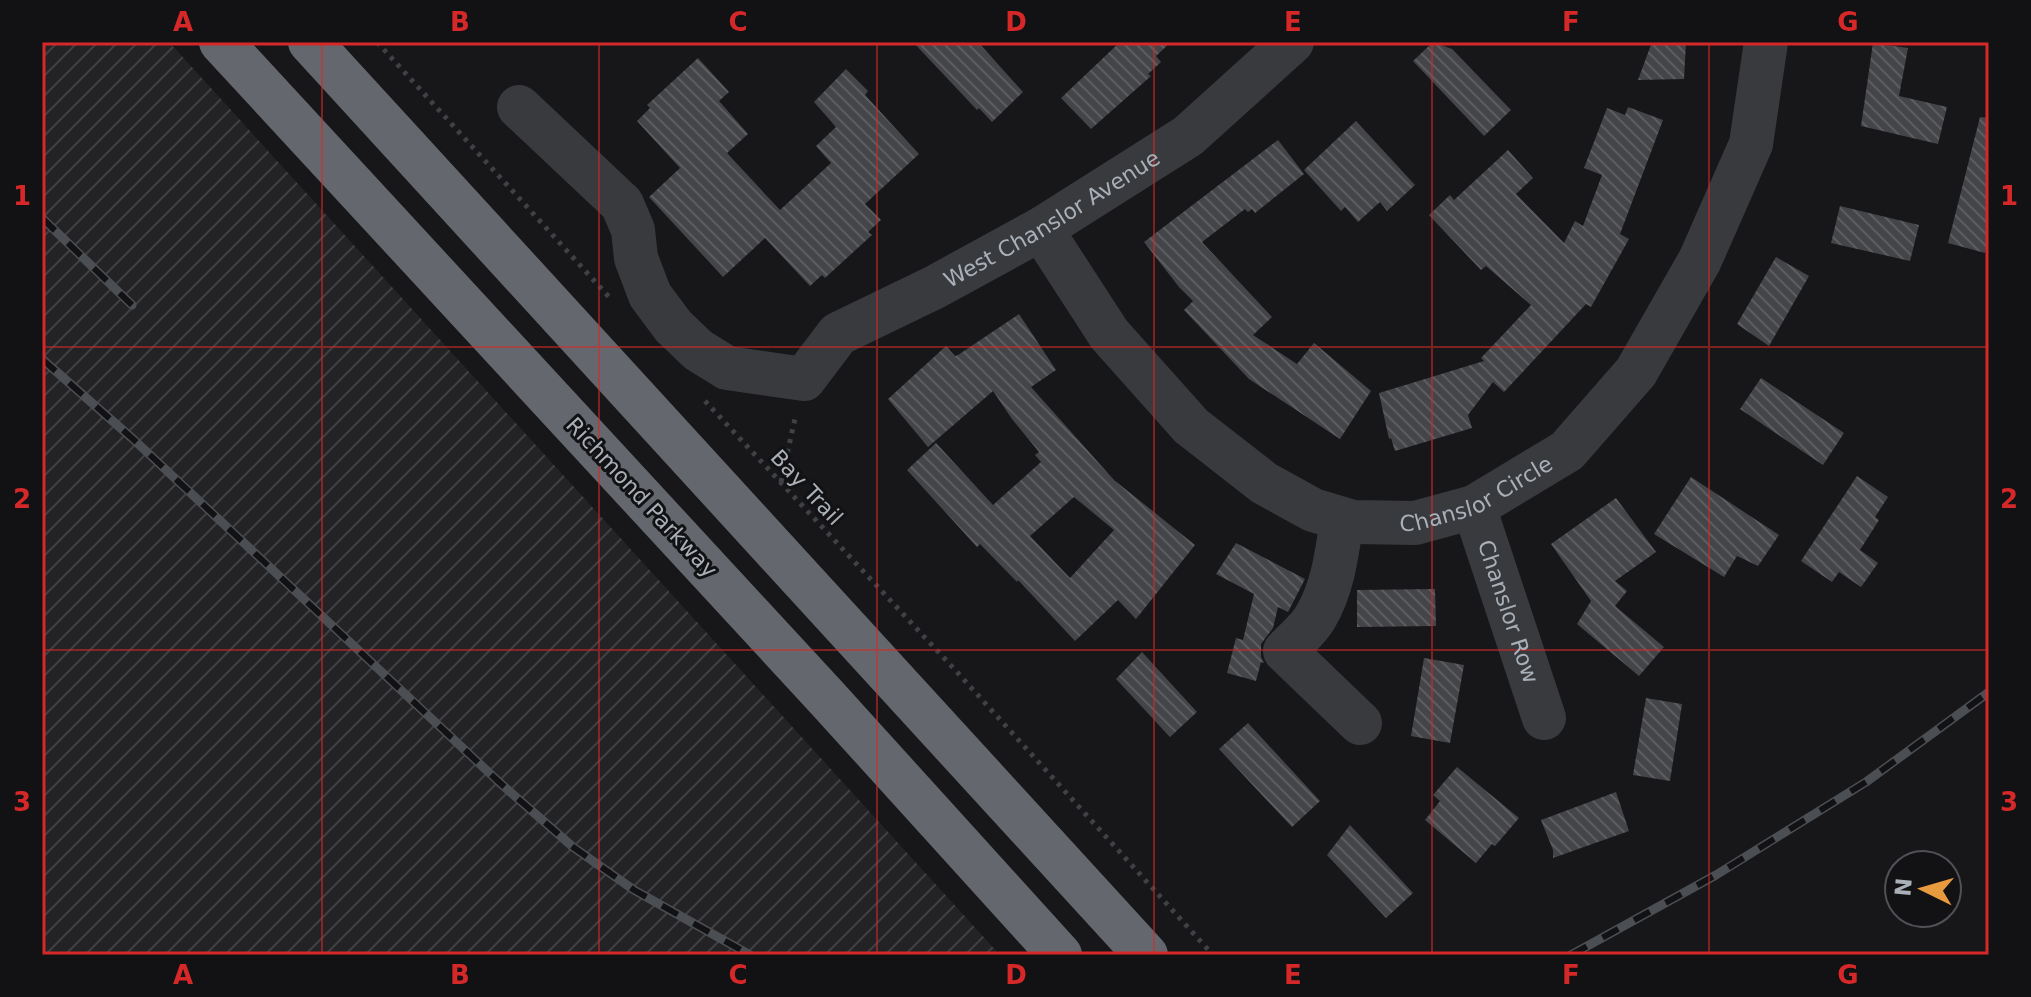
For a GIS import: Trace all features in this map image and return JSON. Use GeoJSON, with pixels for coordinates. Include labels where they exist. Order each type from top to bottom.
{"type":"FeatureCollection","features":[{"type":"Feature","properties":{"kind":"highway","name":"Richmond Parkway"},"geometry":{"type":"LineString","coordinates":[[221,42],[1060,955]]}},
{"type":"Feature","properties":{"kind":"highway"},"geometry":{"type":"LineString","coordinates":[[310,42],[1146,955]]}},
{"type":"Feature","properties":{"kind":"street","name":"West Chanslor Avenue"},"geometry":{"type":"LineString","coordinates":[[519,107],[622,204],[633,230],[636,258],[650,295],[673,326],[698,350],[727,368],[804,379],[838,334],[935,287],[1041,229],[1188,136],[1292,42]]}},
{"type":"Feature","properties":{"kind":"street","name":"Chanslor Circle"},"geometry":{"type":"LineString","coordinates":[[1041,229],[1109,334],[1191,426],[1264,483],[1313,510],[1353,522],[1415,523],[1474,507],[1567,451],[1636,372],[1700,260],[1751,144],[1766,42]]}},
{"type":"Feature","properties":{"kind":"street","name":"Chanslor Row"},"geometry":{"type":"LineString","coordinates":[[1474,507],[1544,718]]}},
{"type":"Feature","properties":{"kind":"street"},"geometry":{"type":"LineString","coordinates":[[1342,519],[1335,562],[1322,602],[1314,620],[1285,651],[1360,723]]}},
{"type":"Feature","properties":{"kind":"path"},"geometry":{"type":"LineString","coordinates":[[377,42],[617,305]]}},
{"type":"Feature","properties":{"kind":"path","name":"Bay Trail"},"geometry":{"type":"LineString","coordinates":[[700,396],[957,672],[1213,955]]}},
{"type":"Feature","properties":{"kind":"shaded area"},"geometry":{"type":"Polygon","coordinates":[[[42,42],[169,42],[1000,955],[42,955],[42,42]]]}},
{"type":"Feature","properties":{"kind":"building"},"geometry":{"type":"Polygon","coordinates":[[[913,42],[978,42],[1023,92],[992,122],[913,42]]]}},
{"type":"Feature","properties":{"kind":"building"},"geometry":{"type":"Polygon","coordinates":[[[1120,42],[1171,42],[1156,56],[1161,62],[1148,74],[1151,76],[1091,129],[1061,98],[1120,42]]]}},
{"type":"Feature","properties":{"kind":"building"},"geometry":{"type":"Polygon","coordinates":[[[1433,42],[1452,49],[1511,110],[1484,136],[1413,61],[1433,42]]]}},
{"type":"Feature","properties":{"kind":"building"},"geometry":{"type":"Polygon","coordinates":[[[1652,42],[1686,42],[1684,79],[1638,80],[1652,42]]]}},
{"type":"Feature","properties":{"kind":"building"},"geometry":{"type":"Polygon","coordinates":[[[1873,43],[1908,48],[1899,96],[1947,107],[1938,144],[1861,126],[1873,43]]]}},
{"type":"Feature","properties":{"kind":"building"},"geometry":{"type":"Polygon","coordinates":[[[698,58],[729,92],[719,101],[748,134],[727,153],[780,210],[831,163],[816,146],[836,127],[814,102],[846,69],[868,91],[865,95],[919,154],[865,204],[881,220],[868,232],[872,235],[825,278],[822,275],[810,286],[765,238],[723,277],[649,197],[680,168],[637,121],[650,108],[647,105],[698,58]]]}},
{"type":"Feature","properties":{"kind":"building"},"geometry":{"type":"Polygon","coordinates":[[[1628,107],[1663,120],[1620,234],[1629,239],[1591,307],[1586,304],[1504,392],[1493,382],[1468,415],[1472,428],[1395,451],[1389,439],[1379,393],[1484,361],[1481,358],[1531,305],[1486,266],[1481,270],[1429,215],[1450,195],[1454,200],[1508,150],[1533,178],[1516,194],[1564,243],[1575,221],[1583,226],[1602,175],[1584,168],[1607,108],[1625,115],[1628,107]]]}},
{"type":"Feature","properties":{"kind":"building"},"geometry":{"type":"Polygon","coordinates":[[[1980,117],[1989,118],[1989,235],[1985,253],[1948,243],[1980,117]]]}},
{"type":"Feature","properties":{"kind":"building"},"geometry":{"type":"Polygon","coordinates":[[[1356,121],[1415,185],[1387,211],[1380,202],[1358,222],[1345,207],[1341,211],[1304,170],[1356,121]]]}},
{"type":"Feature","properties":{"kind":"building"},"geometry":{"type":"Polygon","coordinates":[[[1278,140],[1304,174],[1255,213],[1252,209],[1248,212],[1245,209],[1202,242],[1272,317],[1253,335],[1297,364],[1314,343],[1371,391],[1340,439],[1249,379],[1184,310],[1193,301],[1144,242],[1278,140]]]}},
{"type":"Feature","properties":{"kind":"building"},"geometry":{"type":"Polygon","coordinates":[[[1840,206],[1919,225],[1910,261],[1831,243],[1840,206]]]}},
{"type":"Feature","properties":{"kind":"building"},"geometry":{"type":"Polygon","coordinates":[[[1776,257],[1809,276],[1769,346],[1737,324],[1776,257]]]}},
{"type":"Feature","properties":{"kind":"building"},"geometry":{"type":"Polygon","coordinates":[[[1019,314],[1056,370],[1031,387],[1114,480],[1195,545],[1136,619],[1118,600],[1075,641],[1018,580],[980,544],[977,547],[907,470],[936,443],[993,505],[1041,462],[1035,455],[1039,452],[993,391],[928,447],[888,399],[946,346],[955,356],[1019,314]],[[1074,497],[1030,536],[1070,578],[1114,530],[1074,497]]]}},
{"type":"Feature","properties":{"kind":"building"},"geometry":{"type":"Polygon","coordinates":[[[1761,378],[1844,433],[1823,465],[1740,409],[1761,378]]]}},
{"type":"Feature","properties":{"kind":"building"},"geometry":{"type":"Polygon","coordinates":[[[1857,476],[1888,497],[1875,517],[1879,520],[1860,550],[1878,563],[1861,587],[1839,572],[1832,582],[1801,561],[1857,476]]]}},
{"type":"Feature","properties":{"kind":"building"},"geometry":{"type":"Polygon","coordinates":[[[1691,477],[1779,535],[1758,566],[1737,556],[1724,577],[1654,534],[1691,477]]]}},
{"type":"Feature","properties":{"kind":"building"},"geometry":{"type":"Polygon","coordinates":[[[1616,498],[1656,552],[1615,581],[1627,591],[1615,606],[1664,647],[1639,676],[1577,624],[1591,601],[1551,544],[1616,498]]]}},
{"type":"Feature","properties":{"kind":"building"},"geometry":{"type":"Polygon","coordinates":[[[1236,543],[1305,579],[1288,612],[1278,607],[1273,628],[1261,644],[1264,663],[1261,662],[1256,681],[1227,673],[1236,638],[1243,640],[1254,594],[1216,574],[1236,543]]]}},
{"type":"Feature","properties":{"kind":"building"},"geometry":{"type":"Polygon","coordinates":[[[1435,589],[1436,626],[1357,627],[1357,590],[1435,589]]]}},
{"type":"Feature","properties":{"kind":"building"},"geometry":{"type":"Polygon","coordinates":[[[1142,652],[1197,712],[1170,737],[1116,679],[1142,652]]]}},
{"type":"Feature","properties":{"kind":"building"},"geometry":{"type":"Polygon","coordinates":[[[1424,658],[1464,665],[1450,743],[1411,736],[1424,658]]]}},
{"type":"Feature","properties":{"kind":"building"},"geometry":{"type":"Polygon","coordinates":[[[1646,698],[1682,704],[1670,781],[1633,775],[1646,698]]]}},
{"type":"Feature","properties":{"kind":"building"},"geometry":{"type":"Polygon","coordinates":[[[1248,723],[1320,801],[1292,827],[1219,749],[1248,723]]]}},
{"type":"Feature","properties":{"kind":"building"},"geometry":{"type":"Polygon","coordinates":[[[1457,767],[1519,818],[1476,863],[1425,820],[1440,801],[1433,795],[1457,767]]]}},
{"type":"Feature","properties":{"kind":"building"},"geometry":{"type":"Polygon","coordinates":[[[1616,792],[1629,831],[1553,858],[1553,850],[1541,820],[1616,792]]]}},
{"type":"Feature","properties":{"kind":"building"},"geometry":{"type":"Polygon","coordinates":[[[1350,825],[1413,893],[1386,918],[1327,855],[1350,825]]]}},
{"type":"Feature","properties":{"kind":"railway"},"geometry":{"type":"LineString","coordinates":[[42,218],[132,305]]}},
{"type":"Feature","properties":{"kind":"railway"},"geometry":{"type":"LineString","coordinates":[[42,359],[133,439],[499,782],[573,847],[634,890],[750,955]]}},
{"type":"Feature","properties":{"kind":"railway"},"geometry":{"type":"LineString","coordinates":[[1571,955],[1716,875],[1866,782],[1989,692]]}}]}
